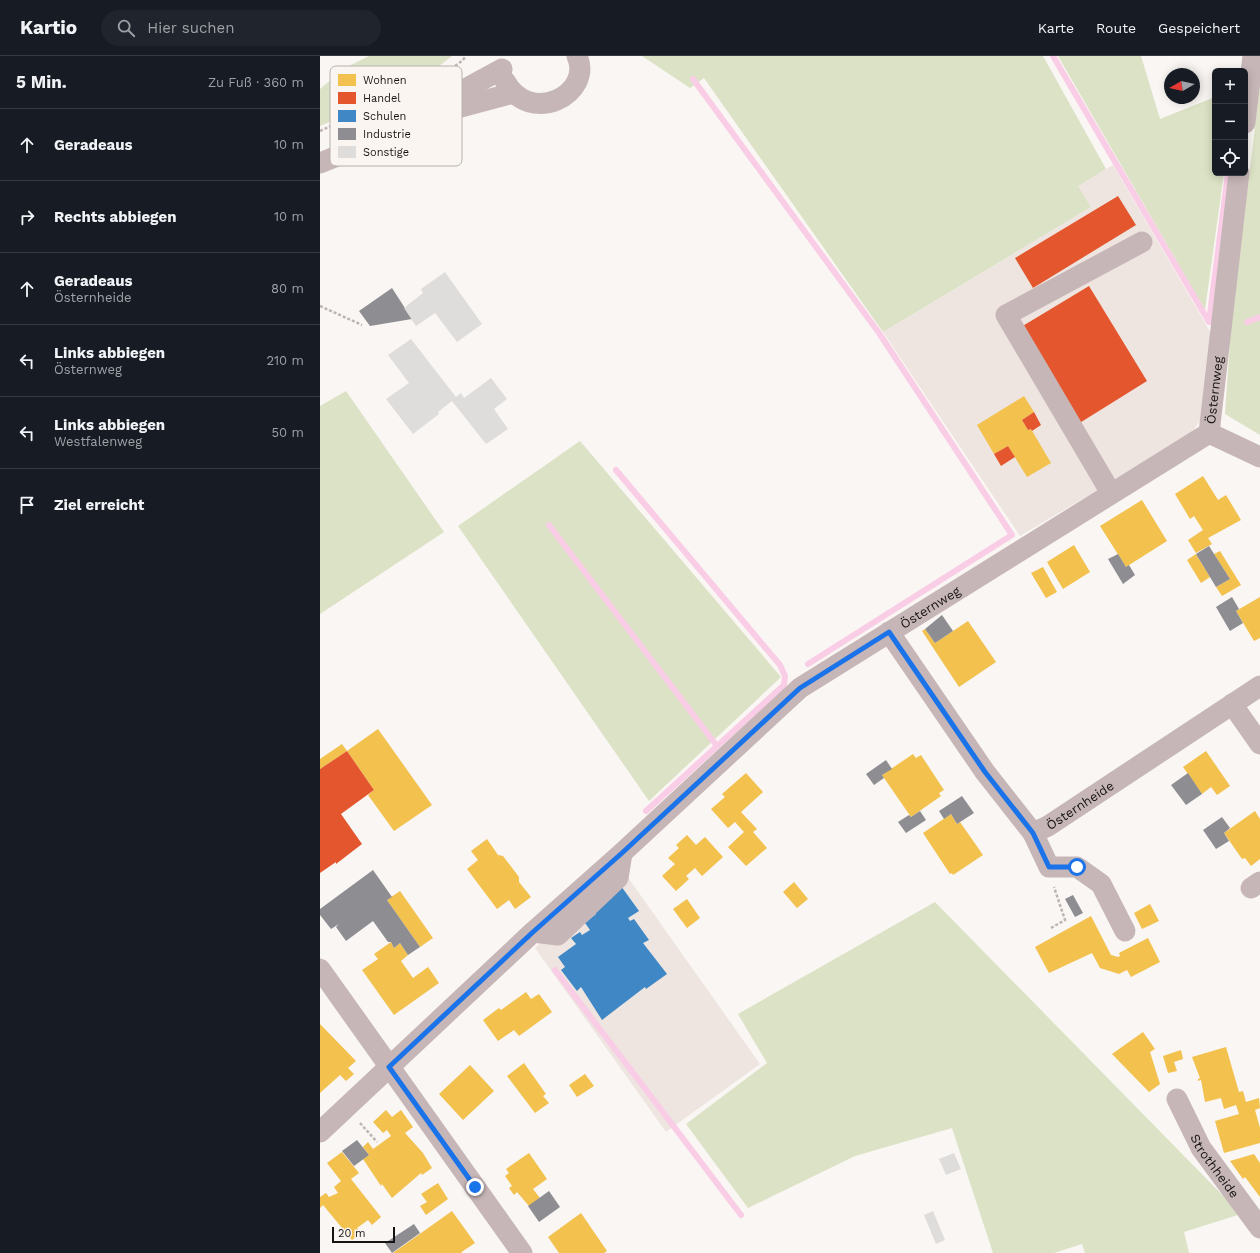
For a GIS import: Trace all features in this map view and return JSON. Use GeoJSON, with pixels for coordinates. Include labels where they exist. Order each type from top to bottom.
{"type":"FeatureCollection","features":[{"type":"Feature","properties":{"kind":"street"},"geometry":{"type":"LineString","coordinates":[[462,87],[503,62],[506,82],[513,93],[524,101],[537,104],[551,103],[564,97],[573,87],[578,74],[581,57]]}},
{"type":"Feature","properties":{"kind":"street"},"geometry":{"type":"LineString","coordinates":[[1248,105],[1255,62]]}},
{"type":"Feature","properties":{"kind":"street"},"geometry":{"type":"LineString","coordinates":[[462,107],[513,93]]}},
{"type":"Feature","properties":{"kind":"street"},"geometry":{"type":"LineString","coordinates":[[320,163],[330,159]]}},
{"type":"Feature","properties":{"kind":"street","name":"Östernweg"},"geometry":{"type":"LineString","coordinates":[[320,1132],[533,932],[622,853],[800,688],[1209,433],[1239,176]]}},
{"type":"Feature","properties":{"kind":"street"},"geometry":{"type":"LineString","coordinates":[[1111,493],[1006,315],[1142,242]]}},
{"type":"Feature","properties":{"kind":"street"},"geometry":{"type":"LineString","coordinates":[[1209,433],[1260,457]]}},
{"type":"Feature","properties":{"kind":"street","name":"Östernheide"},"geometry":{"type":"LineString","coordinates":[[889,632],[985,772],[1033,833],[1048,826],[1260,686]]}},
{"type":"Feature","properties":{"kind":"street"},"geometry":{"type":"LineString","coordinates":[[1232,704],[1260,744]]}},
{"type":"Feature","properties":{"kind":"street"},"geometry":{"type":"LineString","coordinates":[[1033,833],[1049,867],[1077,867],[1101,884],[1125,931]]}},
{"type":"Feature","properties":{"kind":"street"},"geometry":{"type":"LineString","coordinates":[[320,969],[522,1253]]}},
{"type":"Feature","properties":{"kind":"street","name":"Strothheide"},"geometry":{"type":"LineString","coordinates":[[1177,1099],[1201,1148],[1260,1228]]}},
{"type":"Feature","properties":{"kind":"path"},"geometry":{"type":"LineString","coordinates":[[455,66],[466,56]]}},
{"type":"Feature","properties":{"kind":"path"},"geometry":{"type":"LineString","coordinates":[[320,131],[330,126]]}},
{"type":"Feature","properties":{"kind":"path"},"geometry":{"type":"LineString","coordinates":[[320,306],[362,325]]}},
{"type":"Feature","properties":{"kind":"path"},"geometry":{"type":"LineString","coordinates":[[1049,867],[1056,897],[1065,920],[1051,928]]}},
{"type":"Feature","properties":{"kind":"shaded area"},"geometry":{"type":"Polygon","coordinates":[[[1113,165],[1211,333],[1200,421],[1190,435],[1020,536],[883,332],[1091,207],[1077,186],[1113,165]]]}},
{"type":"Feature","properties":{"kind":"shaded area"},"geometry":{"type":"Polygon","coordinates":[[[622,869],[760,1064],[666,1132],[535,948],[622,869]]]}},
{"type":"Feature","properties":{"kind":"green space"},"geometry":{"type":"Polygon","coordinates":[[[369,56],[452,56],[439,66],[349,66],[369,56]]]}},
{"type":"Feature","properties":{"kind":"green space"},"geometry":{"type":"Polygon","coordinates":[[[642,56],[1043,56],[1106,169],[1078,186],[1091,207],[883,332],[704,78],[690,88],[642,56]]]}},
{"type":"Feature","properties":{"kind":"green space"},"geometry":{"type":"Polygon","coordinates":[[[1058,56],[1141,56],[1160,119],[1212,98],[1212,176],[1224,176],[1205,310],[1058,56]]]}},
{"type":"Feature","properties":{"kind":"green space"},"geometry":{"type":"Polygon","coordinates":[[[330,81],[330,122],[320,126],[320,89],[330,81]]]}},
{"type":"Feature","properties":{"kind":"green space"},"geometry":{"type":"Polygon","coordinates":[[[1260,86],[1260,435],[1225,414],[1231,326],[1260,86]]]}},
{"type":"Feature","properties":{"kind":"green space"},"geometry":{"type":"Polygon","coordinates":[[[346,391],[444,532],[320,614],[320,406],[346,391]]]}},
{"type":"Feature","properties":{"kind":"green space"},"geometry":{"type":"Polygon","coordinates":[[[580,441],[781,677],[649,801],[458,526],[580,441]]]}},
{"type":"Feature","properties":{"kind":"green space"},"geometry":{"type":"Polygon","coordinates":[[[935,902],[1241,1214],[1184,1232],[1189,1253],[1085,1253],[1082,1244],[1054,1253],[993,1253],[952,1128],[855,1156],[748,1208],[686,1124],[767,1063],[738,1014],[935,902]]]}},
{"type":"Feature","properties":{"kind":"building: Wohnen"},"geometry":{"type":"Polygon","coordinates":[[[1024,396],[1034,412],[1022,420],[1028,430],[1031,429],[1051,463],[1027,477],[1008,446],[994,454],[977,425],[1024,396]]]}},
{"type":"Feature","properties":{"kind":"building: Wohnen"},"geometry":{"type":"Polygon","coordinates":[[[1203,476],[1218,500],[1226,495],[1241,520],[1208,538],[1212,544],[1196,553],[1188,540],[1203,530],[1194,516],[1190,519],[1175,494],[1203,476]]]}},
{"type":"Feature","properties":{"kind":"building: Wohnen"},"geometry":{"type":"Polygon","coordinates":[[[1142,500],[1167,541],[1126,567],[1100,526],[1142,500]]]}},
{"type":"Feature","properties":{"kind":"building: Wohnen"},"geometry":{"type":"Polygon","coordinates":[[[1074,545],[1090,572],[1063,589],[1047,562],[1074,545]]]}},
{"type":"Feature","properties":{"kind":"building: Wohnen"},"geometry":{"type":"Polygon","coordinates":[[[1220,551],[1241,585],[1222,596],[1216,587],[1230,579],[1214,554],[1220,551]]]}},
{"type":"Feature","properties":{"kind":"building: Wohnen"},"geometry":{"type":"Polygon","coordinates":[[[1196,554],[1210,577],[1201,583],[1187,560],[1196,554]]]}},
{"type":"Feature","properties":{"kind":"building: Wohnen"},"geometry":{"type":"Polygon","coordinates":[[[1043,567],[1057,592],[1046,598],[1031,573],[1043,567]]]}},
{"type":"Feature","properties":{"kind":"building: Wohnen"},"geometry":{"type":"Polygon","coordinates":[[[1260,597],[1260,638],[1254,641],[1236,611],[1260,597]]]}},
{"type":"Feature","properties":{"kind":"building: Wohnen"},"geometry":{"type":"Polygon","coordinates":[[[968,621],[996,662],[959,687],[922,631],[925,629],[935,643],[968,621]]]}},
{"type":"Feature","properties":{"kind":"building: Wohnen"},"geometry":{"type":"Polygon","coordinates":[[[378,729],[432,805],[394,831],[368,795],[374,790],[347,751],[378,729]]]}},
{"type":"Feature","properties":{"kind":"building: Wohnen"},"geometry":{"type":"Polygon","coordinates":[[[342,744],[347,751],[320,769],[320,759],[342,744]]]}},
{"type":"Feature","properties":{"kind":"building: Wohnen"},"geometry":{"type":"Polygon","coordinates":[[[1206,751],[1230,786],[1217,795],[1211,787],[1202,794],[1183,767],[1206,751]]]}},
{"type":"Feature","properties":{"kind":"building: Wohnen"},"geometry":{"type":"Polygon","coordinates":[[[913,754],[916,758],[921,755],[944,790],[939,793],[941,796],[911,817],[882,775],[913,754]]]}},
{"type":"Feature","properties":{"kind":"building: Wohnen"},"geometry":{"type":"Polygon","coordinates":[[[746,773],[763,792],[741,812],[757,829],[753,832],[767,848],[746,866],[728,847],[744,832],[735,822],[728,828],[711,809],[725,797],[722,794],[746,773]]]}},
{"type":"Feature","properties":{"kind":"building: Wohnen"},"geometry":{"type":"Polygon","coordinates":[[[1255,811],[1260,819],[1260,859],[1251,866],[1245,858],[1242,859],[1224,833],[1255,811]]]}},
{"type":"Feature","properties":{"kind":"building: Wohnen"},"geometry":{"type":"Polygon","coordinates":[[[951,814],[957,824],[960,822],[983,855],[953,875],[952,873],[950,874],[923,833],[951,814]]]}},
{"type":"Feature","properties":{"kind":"building: Wohnen"},"geometry":{"type":"Polygon","coordinates":[[[687,835],[696,845],[705,837],[723,857],[702,876],[695,868],[686,876],[689,879],[676,891],[662,876],[675,864],[668,858],[679,848],[676,845],[687,835]]]}},
{"type":"Feature","properties":{"kind":"building: Wohnen"},"geometry":{"type":"Polygon","coordinates":[[[487,839],[498,855],[503,856],[519,877],[519,882],[531,897],[515,909],[509,900],[497,909],[467,869],[478,860],[471,851],[487,839]]]}},
{"type":"Feature","properties":{"kind":"building: Wohnen"},"geometry":{"type":"Polygon","coordinates":[[[794,882],[808,899],[797,908],[783,892],[794,882]]]}},
{"type":"Feature","properties":{"kind":"building: Wohnen"},"geometry":{"type":"Polygon","coordinates":[[[400,891],[433,938],[420,947],[387,900],[400,891]]]}},
{"type":"Feature","properties":{"kind":"building: Wohnen"},"geometry":{"type":"Polygon","coordinates":[[[687,899],[700,918],[687,928],[673,909],[687,899]]]}},
{"type":"Feature","properties":{"kind":"building: Wohnen"},"geometry":{"type":"Polygon","coordinates":[[[1150,904],[1159,921],[1142,929],[1134,913],[1150,904]]]}},
{"type":"Feature","properties":{"kind":"building: Wohnen"},"geometry":{"type":"Polygon","coordinates":[[[1091,916],[1111,955],[1118,957],[1120,956],[1119,953],[1148,938],[1160,962],[1131,977],[1127,970],[1119,974],[1100,968],[1092,953],[1049,973],[1035,947],[1091,916]]]}},
{"type":"Feature","properties":{"kind":"building: Wohnen"},"geometry":{"type":"Polygon","coordinates":[[[391,942],[394,948],[400,943],[408,955],[401,961],[413,978],[428,967],[439,983],[394,1015],[362,970],[378,959],[374,954],[391,942]]]}},
{"type":"Feature","properties":{"kind":"building: Wohnen"},"geometry":{"type":"Polygon","coordinates":[[[526,992],[531,999],[539,994],[552,1012],[519,1036],[514,1030],[498,1041],[483,1020],[499,1008],[501,1010],[526,992]]]}},
{"type":"Feature","properties":{"kind":"building: Wohnen"},"geometry":{"type":"Polygon","coordinates":[[[320,1024],[356,1061],[348,1068],[354,1074],[346,1081],[340,1075],[320,1093],[320,1024]]]}},
{"type":"Feature","properties":{"kind":"building: Wohnen"},"geometry":{"type":"Polygon","coordinates":[[[1143,1032],[1155,1049],[1150,1052],[1160,1084],[1149,1092],[1112,1054],[1143,1032]]]}},
{"type":"Feature","properties":{"kind":"building: Wohnen"},"geometry":{"type":"Polygon","coordinates":[[[1226,1047],[1239,1092],[1243,1091],[1246,1102],[1259,1098],[1260,1108],[1255,1110],[1260,1128],[1260,1143],[1224,1153],[1215,1121],[1239,1114],[1236,1105],[1224,1109],[1221,1098],[1205,1102],[1201,1080],[1198,1081],[1200,1078],[1192,1057],[1226,1047]]]}},
{"type":"Feature","properties":{"kind":"building: Wohnen"},"geometry":{"type":"Polygon","coordinates":[[[1181,1050],[1183,1059],[1174,1062],[1177,1071],[1168,1073],[1163,1056],[1181,1050]]]}},
{"type":"Feature","properties":{"kind":"building: Wohnen"},"geometry":{"type":"Polygon","coordinates":[[[524,1063],[546,1094],[543,1096],[549,1103],[535,1113],[507,1076],[524,1063]]]}},
{"type":"Feature","properties":{"kind":"building: Wohnen"},"geometry":{"type":"Polygon","coordinates":[[[470,1065],[494,1091],[463,1120],[439,1094],[470,1065]]]}},
{"type":"Feature","properties":{"kind":"building: Wohnen"},"geometry":{"type":"Polygon","coordinates":[[[585,1074],[594,1086],[577,1097],[569,1085],[585,1074]]]}},
{"type":"Feature","properties":{"kind":"building: Wohnen"},"geometry":{"type":"Polygon","coordinates":[[[386,1110],[392,1117],[401,1110],[413,1127],[405,1133],[423,1153],[432,1168],[422,1175],[421,1173],[392,1198],[382,1184],[381,1186],[363,1159],[369,1155],[363,1147],[368,1142],[373,1149],[391,1136],[387,1130],[383,1133],[373,1122],[386,1110]]]}},
{"type":"Feature","properties":{"kind":"building: Wohnen"},"geometry":{"type":"Polygon","coordinates":[[[342,1152],[359,1173],[351,1179],[381,1217],[372,1225],[368,1220],[357,1228],[361,1233],[352,1240],[323,1205],[320,1208],[320,1197],[326,1193],[329,1197],[338,1193],[334,1187],[341,1181],[327,1163],[342,1152]]]}},
{"type":"Feature","properties":{"kind":"building: Wohnen"},"geometry":{"type":"Polygon","coordinates":[[[529,1153],[547,1179],[533,1189],[540,1198],[529,1206],[517,1192],[514,1195],[509,1188],[512,1186],[505,1176],[509,1173],[506,1169],[529,1153]]]}},
{"type":"Feature","properties":{"kind":"building: Wohnen"},"geometry":{"type":"Polygon","coordinates":[[[1254,1154],[1260,1163],[1260,1197],[1245,1177],[1243,1179],[1230,1161],[1254,1154]]]}},
{"type":"Feature","properties":{"kind":"building: Wohnen"},"geometry":{"type":"Polygon","coordinates":[[[438,1183],[448,1199],[426,1215],[420,1206],[427,1202],[421,1194],[438,1183]]]}},
{"type":"Feature","properties":{"kind":"building: Wohnen"},"geometry":{"type":"Polygon","coordinates":[[[452,1211],[475,1243],[461,1253],[393,1253],[452,1211]]]}},
{"type":"Feature","properties":{"kind":"building: Wohnen"},"geometry":{"type":"Polygon","coordinates":[[[581,1213],[607,1251],[604,1253],[559,1253],[548,1237],[581,1213]]]}},
{"type":"Feature","properties":{"kind":"building: Handel"},"geometry":{"type":"Polygon","coordinates":[[[1118,196],[1136,225],[1033,288],[1015,258],[1118,196]]]}},
{"type":"Feature","properties":{"kind":"building: Handel"},"geometry":{"type":"Polygon","coordinates":[[[1089,286],[1147,381],[1078,424],[1021,327],[1089,286]]]}},
{"type":"Feature","properties":{"kind":"building: Handel"},"geometry":{"type":"Polygon","coordinates":[[[1034,412],[1041,425],[1032,431],[1031,429],[1028,430],[1022,420],[1034,412]]]}},
{"type":"Feature","properties":{"kind":"building: Handel"},"geometry":{"type":"Polygon","coordinates":[[[1008,446],[1015,457],[1001,466],[994,454],[1008,446]]]}},
{"type":"Feature","properties":{"kind":"building: Handel"},"geometry":{"type":"Polygon","coordinates":[[[347,751],[374,790],[341,814],[362,844],[336,864],[336,862],[320,873],[320,769],[347,751]]]}},
{"type":"Feature","properties":{"kind":"building: Schulen"},"geometry":{"type":"Polygon","coordinates":[[[621,886],[639,911],[628,918],[630,921],[634,919],[649,940],[643,943],[667,974],[646,989],[645,987],[602,1020],[581,987],[577,991],[561,970],[565,967],[558,957],[576,944],[571,938],[580,932],[582,935],[590,930],[585,923],[596,914],[592,908],[621,886]]]}},
{"type":"Feature","properties":{"kind":"building: Industrie"},"geometry":{"type":"Polygon","coordinates":[[[392,288],[412,319],[370,326],[359,311],[392,288]]]}},
{"type":"Feature","properties":{"kind":"building: Industrie"},"geometry":{"type":"Polygon","coordinates":[[[1209,546],[1230,579],[1216,587],[1196,554],[1209,546]]]}},
{"type":"Feature","properties":{"kind":"building: Industrie"},"geometry":{"type":"Polygon","coordinates":[[[1118,554],[1126,567],[1129,565],[1135,575],[1123,584],[1108,559],[1118,554]]]}},
{"type":"Feature","properties":{"kind":"building: Industrie"},"geometry":{"type":"Polygon","coordinates":[[[1232,597],[1239,609],[1236,611],[1243,623],[1230,631],[1216,607],[1232,597]]]}},
{"type":"Feature","properties":{"kind":"building: Industrie"},"geometry":{"type":"Polygon","coordinates":[[[942,615],[953,631],[935,643],[925,629],[942,615]]]}},
{"type":"Feature","properties":{"kind":"building: Industrie"},"geometry":{"type":"Polygon","coordinates":[[[886,760],[892,769],[882,775],[884,778],[874,785],[866,774],[886,760]]]}},
{"type":"Feature","properties":{"kind":"building: Industrie"},"geometry":{"type":"Polygon","coordinates":[[[1188,773],[1202,794],[1186,805],[1171,785],[1188,773]]]}},
{"type":"Feature","properties":{"kind":"building: Industrie"},"geometry":{"type":"Polygon","coordinates":[[[962,796],[974,813],[957,824],[951,814],[944,819],[939,811],[962,796]]]}},
{"type":"Feature","properties":{"kind":"building: Industrie"},"geometry":{"type":"Polygon","coordinates":[[[920,811],[926,820],[906,833],[898,822],[909,815],[911,817],[920,811]]]}},
{"type":"Feature","properties":{"kind":"building: Industrie"},"geometry":{"type":"Polygon","coordinates":[[[1222,817],[1230,828],[1224,833],[1229,841],[1216,849],[1203,830],[1222,817]]]}},
{"type":"Feature","properties":{"kind":"building: Industrie"},"geometry":{"type":"Polygon","coordinates":[[[373,870],[392,897],[387,900],[420,947],[408,955],[400,943],[394,948],[391,942],[388,942],[373,921],[346,941],[336,927],[339,924],[331,929],[320,915],[320,909],[373,870]]]}},
{"type":"Feature","properties":{"kind":"building: Industrie"},"geometry":{"type":"Polygon","coordinates":[[[1073,895],[1083,913],[1075,917],[1065,899],[1073,895]]]}},
{"type":"Feature","properties":{"kind":"building: Industrie"},"geometry":{"type":"Polygon","coordinates":[[[357,1140],[369,1155],[354,1166],[342,1151],[357,1140]]]}},
{"type":"Feature","properties":{"kind":"building: Industrie"},"geometry":{"type":"Polygon","coordinates":[[[549,1191],[560,1207],[539,1222],[528,1206],[549,1191]]]}},
{"type":"Feature","properties":{"kind":"building: Industrie"},"geometry":{"type":"Polygon","coordinates":[[[414,1224],[420,1233],[392,1253],[385,1243],[414,1224]]]}},
{"type":"Feature","properties":{"kind":"building: Sonstige"},"geometry":{"type":"Polygon","coordinates":[[[445,272],[482,324],[457,342],[435,313],[416,326],[404,308],[423,293],[421,289],[445,272]]]}},
{"type":"Feature","properties":{"kind":"building: Sonstige"},"geometry":{"type":"Polygon","coordinates":[[[411,339],[456,397],[461,393],[464,398],[491,378],[507,399],[494,409],[508,429],[486,444],[452,401],[438,412],[439,414],[413,434],[386,399],[409,383],[388,355],[411,339]]]}},
{"type":"Feature","properties":{"kind":"building: Sonstige"},"geometry":{"type":"Polygon","coordinates":[[[954,1153],[961,1169],[946,1175],[939,1159],[954,1153]]]}},
{"type":"Feature","properties":{"kind":"building: Sonstige"},"geometry":{"type":"Polygon","coordinates":[[[933,1211],[945,1240],[936,1244],[924,1215],[933,1211]]]}},
{"type":"Feature","properties":{"kind":"waterway"},"geometry":{"type":"LineString","coordinates":[[1053,56],[1209,322]]}},
{"type":"Feature","properties":{"kind":"waterway"},"geometry":{"type":"LineString","coordinates":[[693,79],[879,333],[1012,535],[808,664]]}},
{"type":"Feature","properties":{"kind":"waterway"},"geometry":{"type":"LineString","coordinates":[[1209,322],[1228,176]]}},
{"type":"Feature","properties":{"kind":"waterway"},"geometry":{"type":"LineString","coordinates":[[1247,322],[1260,317]]}},
{"type":"Feature","properties":{"kind":"waterway"},"geometry":{"type":"LineString","coordinates":[[616,470],[780,665],[785,676],[784,685],[646,811]]}},
{"type":"Feature","properties":{"kind":"waterway"},"geometry":{"type":"LineString","coordinates":[[549,525],[717,746]]}},
{"type":"Feature","properties":{"kind":"waterway"},"geometry":{"type":"LineString","coordinates":[[555,970],[741,1215]]}},
{"type":"Feature","properties":{"kind":"route"},"geometry":{"type":"LineString","coordinates":[[475,1187],[389,1067],[533,932],[622,853],[800,688],[889,632],[985,772],[1033,833],[1049,867],[1077,867]]}}]}
